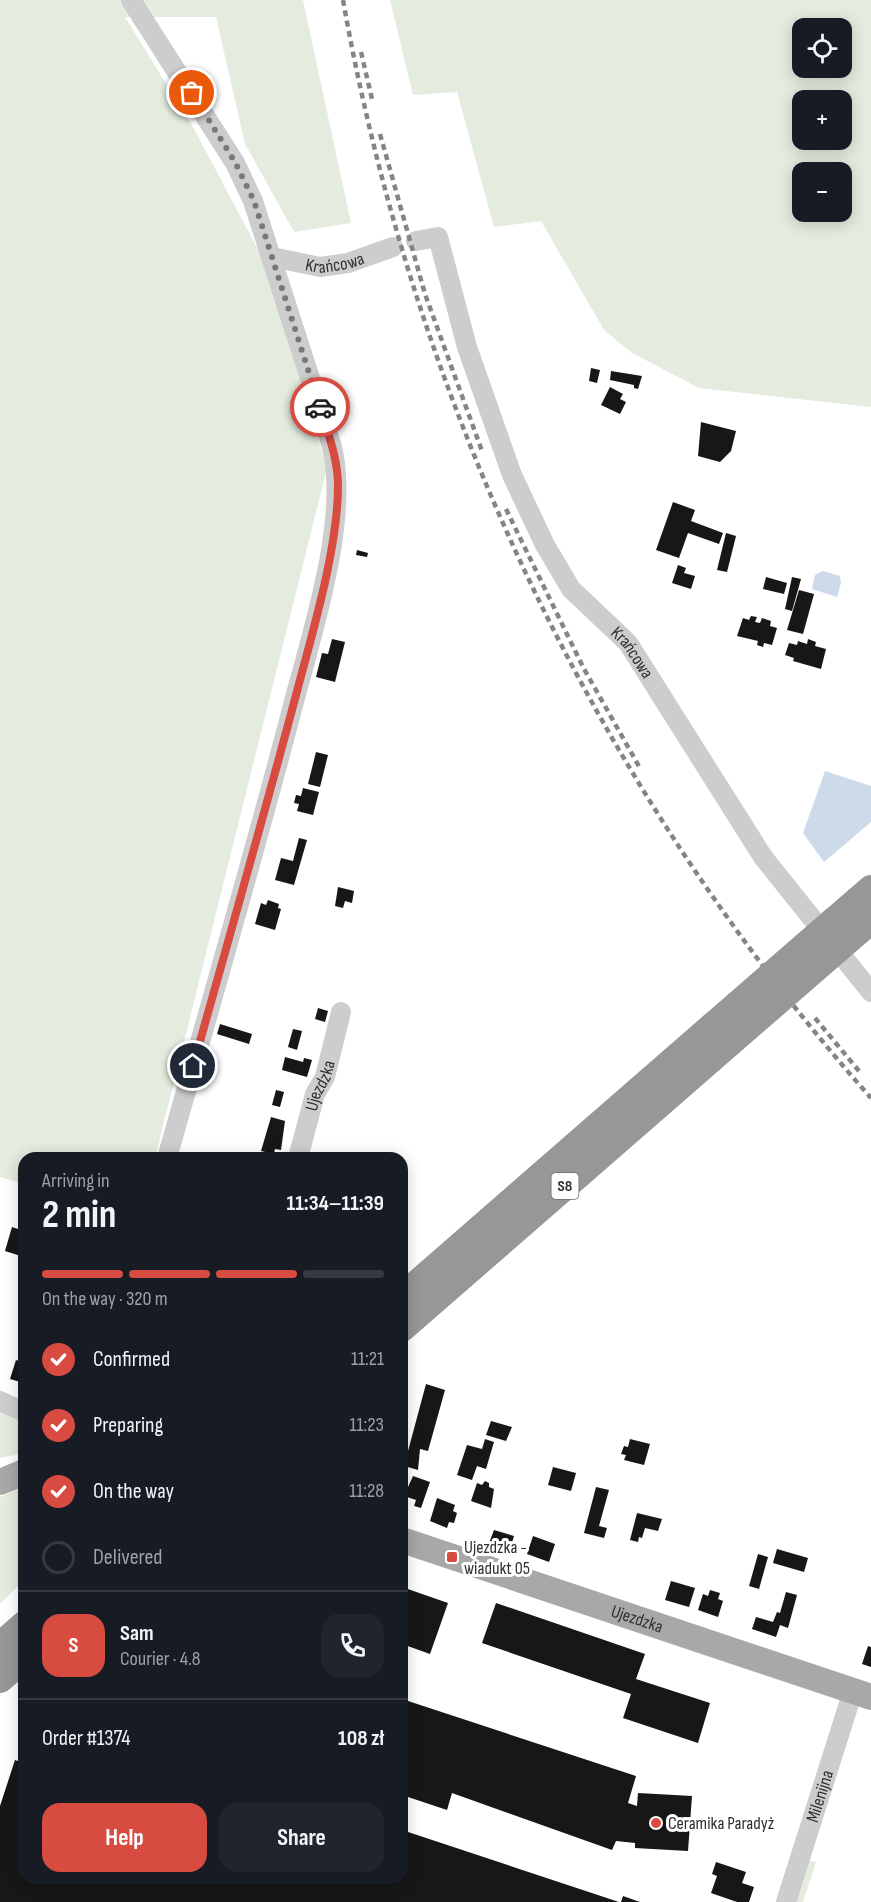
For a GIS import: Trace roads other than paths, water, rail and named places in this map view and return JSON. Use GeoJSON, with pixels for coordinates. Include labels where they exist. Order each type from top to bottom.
{"type":"FeatureCollection","features":[{"type":"Feature","properties":{"kind":"highway","name":"S8"},"geometry":{"type":"LineString","coordinates":[[408,1322],[721,1035],[841,930],[871,889]]}},
{"type":"Feature","properties":{"kind":"highway","name":"S8"},"geometry":{"type":"LineString","coordinates":[[841,930],[871,920]]}},
{"type":"Feature","properties":{"kind":"highway","name":"S8"},"geometry":{"type":"LineString","coordinates":[[408,1291],[721,1035]]}},
{"type":"Feature","properties":{"kind":"highway"},"geometry":{"type":"LineString","coordinates":[[0,1646],[18,1630]]}},
{"type":"Feature","properties":{"kind":"highway"},"geometry":{"type":"LineString","coordinates":[[0,1679],[18,1663]]}},
{"type":"Feature","properties":{"kind":"main road"},"geometry":{"type":"LineString","coordinates":[[0,1464],[18,1461]]}},
{"type":"Feature","properties":{"kind":"main road"},"geometry":{"type":"LineString","coordinates":[[0,1482],[18,1474]]}},
{"type":"Feature","properties":{"kind":"main road","name":"Ujezdzka"},"geometry":{"type":"LineString","coordinates":[[408,1542],[862,1694]]}},
{"type":"Feature","properties":{"kind":"street"},"geometry":{"type":"LineString","coordinates":[[131,0],[235,162],[254,201],[337,467],[338,487],[323,584],[265,814],[169,1152]]}},
{"type":"Feature","properties":{"kind":"street","name":"Krańcowa"},"geometry":{"type":"LineString","coordinates":[[416,241],[438,237],[467,347],[512,475],[545,545],[571,589],[628,643],[763,857],[871,992]]}},
{"type":"Feature","properties":{"kind":"street","name":"Krańcowa"},"geometry":{"type":"LineString","coordinates":[[272,257],[320,267],[348,263],[393,247]]}},
{"type":"Feature","properties":{"kind":"street","name":"Ujezdzka"},"geometry":{"type":"LineString","coordinates":[[300,1152],[315,1094],[325,1077],[341,1012]]}},
{"type":"Feature","properties":{"kind":"street"},"geometry":{"type":"LineString","coordinates":[[0,1401],[18,1409]]}},
{"type":"Feature","properties":{"kind":"street","name":"Milenijna"},"geometry":{"type":"LineString","coordinates":[[786,1902],[862,1694]]}},
{"type":"Feature","properties":{"kind":"water"},"geometry":{"type":"Polygon","coordinates":[[[823,571],[840,576],[841,583],[837,597],[812,589],[815,575],[823,571]]]}},
{"type":"Feature","properties":{"kind":"water"},"geometry":{"type":"Polygon","coordinates":[[[825,771],[871,786],[871,822],[824,862],[803,833],[825,771]]]}},
{"type":"Feature","properties":{"kind":"railway"},"geometry":{"type":"LineString","coordinates":[[343,0],[375,151],[417,299],[470,444],[532,585],[603,722],[683,853],[773,979],[871,1098]]}},
{"type":"Feature","properties":{"kind":"railway"},"geometry":{"type":"LineString","coordinates":[[361,52],[372,99]]}},
{"type":"Feature","properties":{"kind":"railway"},"geometry":{"type":"LineString","coordinates":[[380,134],[425,294],[482,451]]}},
{"type":"Feature","properties":{"kind":"railway"},"geometry":{"type":"LineString","coordinates":[[506,509],[583,667],[641,770]]}},
{"type":"Feature","properties":{"kind":"railway"},"geometry":{"type":"LineString","coordinates":[[815,1018],[859,1071]]}},
{"type":"Feature","properties":{"kind":"place","name":"Ujezdzka - wiadukt 05"},"geometry":{"type":"Point","coordinates":[452,1557]}},
{"type":"Feature","properties":{"kind":"place","name":"Ceramika Paradyż"},"geometry":{"type":"Point","coordinates":[656,1823]}}]}
